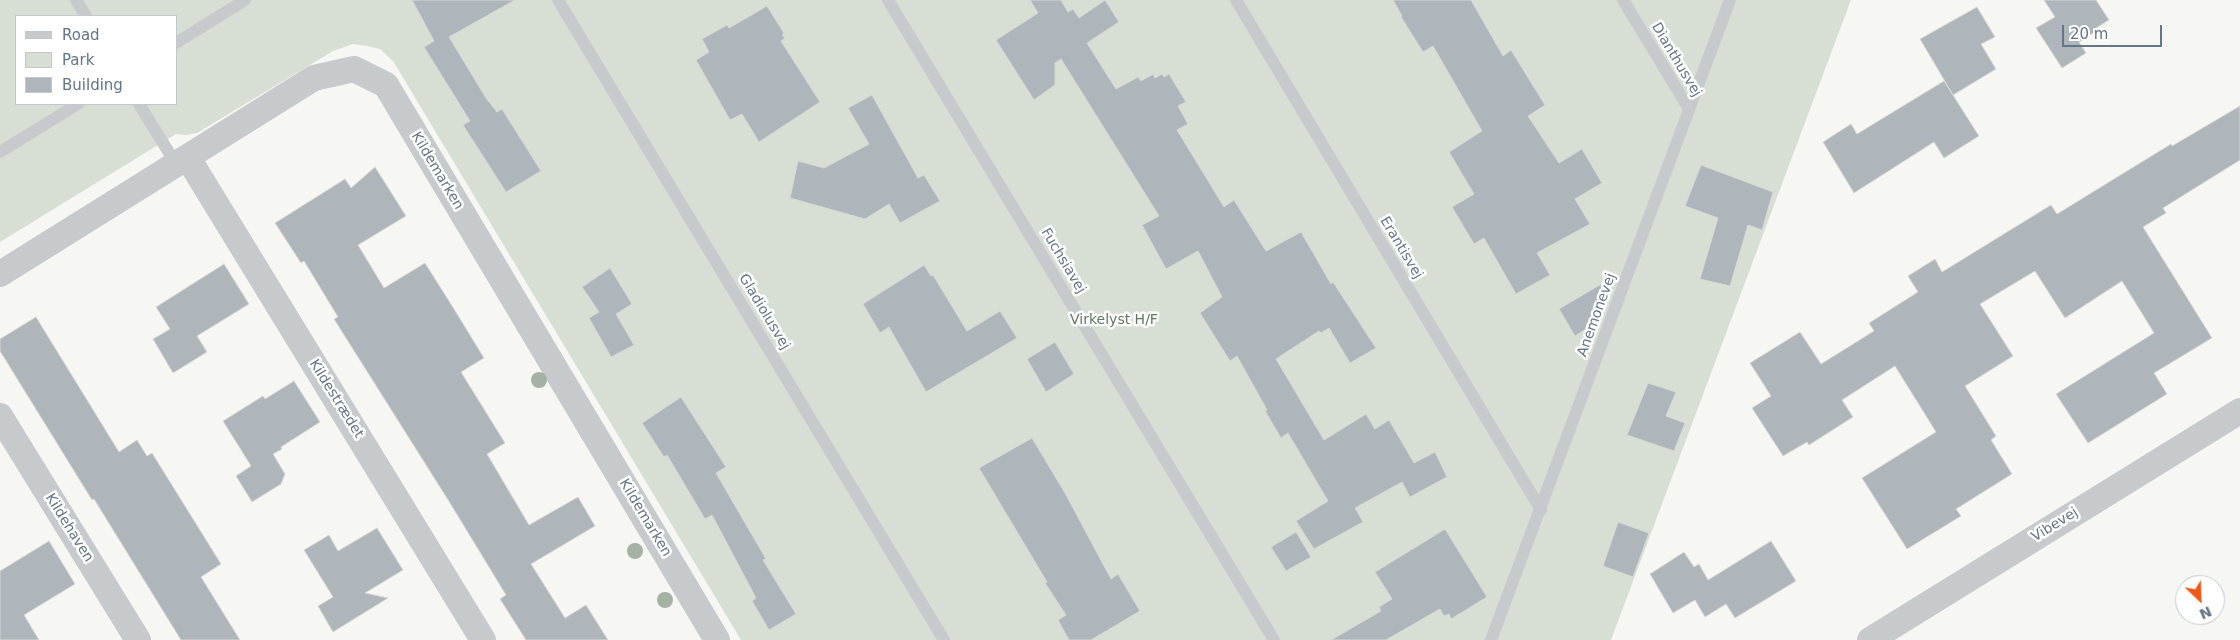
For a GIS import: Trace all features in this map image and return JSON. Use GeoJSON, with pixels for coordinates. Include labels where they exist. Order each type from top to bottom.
{"type":"FeatureCollection","features":[{"type":"Feature","properties":{"kind":"street","name":"Kildemarken"},"geometry":{"type":"LineString","coordinates":[[0,274],[314,78],[354,69],[386,85],[717,640]]}},
{"type":"Feature","properties":{"kind":"street","name":"Kildestrædet"},"geometry":{"type":"LineString","coordinates":[[182,161],[483,640]]}},
{"type":"Feature","properties":{"kind":"street","name":"Vibevej"},"geometry":{"type":"LineString","coordinates":[[1870,640],[2240,411]]}},
{"type":"Feature","properties":{"kind":"street","name":"Kildehaven"},"geometry":{"type":"LineString","coordinates":[[0,416],[138,640]]}},
{"type":"Feature","properties":{"kind":"lane"},"geometry":{"type":"LineString","coordinates":[[76,0],[85,15]]}},
{"type":"Feature","properties":{"kind":"lane"},"geometry":{"type":"LineString","coordinates":[[178,42],[246,0]]}},
{"type":"Feature","properties":{"kind":"lane","name":"Gladiolusvej"},"geometry":{"type":"LineString","coordinates":[[558,0],[944,640]]}},
{"type":"Feature","properties":{"kind":"lane","name":"Fuchsiavej"},"geometry":{"type":"LineString","coordinates":[[888,0],[1274,640]]}},
{"type":"Feature","properties":{"kind":"lane","name":"Erantisvej"},"geometry":{"type":"LineString","coordinates":[[1236,0],[1541,510]]}},
{"type":"Feature","properties":{"kind":"lane","name":"Dianthusvej"},"geometry":{"type":"LineString","coordinates":[[1623,0],[1689,109]]}},
{"type":"Feature","properties":{"kind":"lane","name":"Anemonevej"},"geometry":{"type":"LineString","coordinates":[[1491,640],[1730,0]]}},
{"type":"Feature","properties":{"kind":"lane"},"geometry":{"type":"LineString","coordinates":[[0,152],[76,105]]}},
{"type":"Feature","properties":{"kind":"lane"},"geometry":{"type":"LineString","coordinates":[[140,105],[182,161]]}},
{"type":"Feature","properties":{"kind":"green space","name":"Virkelyst H/F"},"geometry":{"type":"Polygon","coordinates":[[[0,0],[1851,0],[1611,640],[741,640],[393,61],[380,49],[353,44],[333,51],[197,133],[176,134],[0,242],[0,0]]]}},
{"type":"Feature","properties":{"kind":"building"},"geometry":{"type":"Polygon","coordinates":[[[412,0],[515,0],[449,37],[486,98],[497,112],[502,109],[541,171],[506,192],[463,125],[470,121],[424,47],[434,41],[412,0]]]}},
{"type":"Feature","properties":{"kind":"building"},"geometry":{"type":"Polygon","coordinates":[[[1030,0],[1061,0],[1068,12],[1073,9],[1079,18],[1105,0],[1119,22],[1087,43],[1116,89],[1138,77],[1141,81],[1153,74],[1155,78],[1162,74],[1164,77],[1169,74],[1186,102],[1178,106],[1188,124],[1177,130],[1224,207],[1234,200],[1266,251],[1301,232],[1331,284],[1333,282],[1376,348],[1350,363],[1329,328],[1321,333],[1319,331],[1276,359],[1324,440],[1366,414],[1375,429],[1389,420],[1414,463],[1435,452],[1447,477],[1410,497],[1402,482],[1355,508],[1363,522],[1314,549],[1296,521],[1328,501],[1288,433],[1281,438],[1237,356],[1230,361],[1200,313],[1222,297],[1198,251],[1166,269],[1142,225],[1159,216],[1061,59],[1055,63],[1055,85],[1034,100],[996,40],[1038,13],[1030,0]]]}},
{"type":"Feature","properties":{"kind":"building"},"geometry":{"type":"Polygon","coordinates":[[[1393,0],[1471,0],[1503,56],[1511,50],[1545,105],[1528,116],[1559,163],[1582,149],[1602,183],[1575,199],[1590,224],[1537,253],[1550,275],[1516,294],[1484,238],[1474,244],[1452,207],[1474,194],[1449,152],[1482,131],[1433,46],[1423,52],[1401,17],[1393,0]]]}},
{"type":"Feature","properties":{"kind":"building"},"geometry":{"type":"Polygon","coordinates":[[[2044,0],[2096,0],[2109,20],[2096,28],[2098,30],[2079,42],[2086,53],[2062,68],[2036,28],[2055,17],[2044,0]]]}},
{"type":"Feature","properties":{"kind":"building"},"geometry":{"type":"Polygon","coordinates":[[[767,6],[784,33],[782,35],[785,38],[781,41],[820,102],[759,142],[742,114],[730,120],[696,60],[709,52],[702,39],[727,25],[729,28],[767,6]]]}},
{"type":"Feature","properties":{"kind":"building"},"geometry":{"type":"Polygon","coordinates":[[[1977,7],[1995,37],[1981,44],[1996,69],[1953,95],[1920,39],[1977,7]]]}},
{"type":"Feature","properties":{"kind":"building"},"geometry":{"type":"Polygon","coordinates":[[[1944,81],[1979,136],[1944,158],[1934,142],[1854,193],[1823,142],[1851,124],[1857,134],[1944,81]]]}},
{"type":"Feature","properties":{"kind":"building"},"geometry":{"type":"Polygon","coordinates":[[[872,95],[918,178],[924,175],[940,201],[900,223],[889,204],[865,219],[790,198],[798,161],[824,168],[869,144],[848,108],[872,95]]]}},
{"type":"Feature","properties":{"kind":"building"},"geometry":{"type":"Polygon","coordinates":[[[2240,106],[2240,160],[2163,208],[2166,213],[2143,227],[2212,338],[2154,373],[2167,394],[2088,443],[2056,394],[2154,333],[2122,281],[2065,318],[2035,271],[1980,304],[2013,356],[1965,386],[1996,436],[1991,440],[2012,474],[1956,509],[1961,516],[1907,549],[1862,478],[1936,432],[1895,366],[1842,400],[1853,417],[1809,445],[1807,442],[1783,456],[1752,408],[1771,396],[1750,363],[1800,332],[1821,364],[1874,331],[1869,323],[1918,292],[1908,276],[1935,259],[1942,272],[2051,205],[2057,214],[2171,144],[2172,146],[2240,106]]]}},
{"type":"Feature","properties":{"kind":"building"},"geometry":{"type":"Polygon","coordinates":[[[1701,165],[1773,192],[1762,230],[1748,225],[1730,286],[1700,279],[1718,218],[1685,206],[1701,165]]]}},
{"type":"Feature","properties":{"kind":"building"},"geometry":{"type":"Polygon","coordinates":[[[375,167],[406,216],[358,245],[384,288],[425,263],[484,358],[461,372],[505,443],[487,454],[529,525],[578,497],[595,526],[531,564],[565,618],[586,605],[608,640],[526,640],[500,599],[506,595],[334,319],[338,317],[304,261],[301,263],[275,223],[345,179],[351,188],[375,167]]]}},
{"type":"Feature","properties":{"kind":"building"},"geometry":{"type":"Polygon","coordinates":[[[224,264],[249,304],[197,336],[207,352],[173,373],[153,339],[170,329],[156,307],[224,264]]]}},
{"type":"Feature","properties":{"kind":"building"},"geometry":{"type":"Polygon","coordinates":[[[924,265],[931,276],[933,275],[967,331],[1000,311],[1017,338],[926,392],[889,327],[880,333],[863,304],[924,265]]]}},
{"type":"Feature","properties":{"kind":"building"},"geometry":{"type":"Polygon","coordinates":[[[610,268],[632,304],[616,314],[634,345],[611,357],[589,318],[599,312],[582,287],[610,268]]]}},
{"type":"Feature","properties":{"kind":"building"},"geometry":{"type":"Polygon","coordinates":[[[1603,283],[1595,315],[1599,321],[1575,336],[1559,309],[1603,283]]]}},
{"type":"Feature","properties":{"kind":"building"},"geometry":{"type":"Polygon","coordinates":[[[36,317],[119,452],[137,440],[147,456],[152,453],[221,564],[201,577],[240,640],[181,640],[94,499],[92,500],[0,351],[0,339],[36,317]]]}},
{"type":"Feature","properties":{"kind":"building"},"geometry":{"type":"Polygon","coordinates":[[[1055,342],[1074,374],[1046,392],[1027,359],[1055,342]]]}},
{"type":"Feature","properties":{"kind":"building"},"geometry":{"type":"Polygon","coordinates":[[[294,381],[320,422],[273,454],[285,474],[281,484],[252,502],[236,476],[251,466],[223,421],[263,396],[265,399],[294,381]]]}},
{"type":"Feature","properties":{"kind":"building"},"geometry":{"type":"Polygon","coordinates":[[[1648,383],[1676,392],[1666,416],[1685,423],[1674,451],[1627,435],[1648,383]]]}},
{"type":"Feature","properties":{"kind":"building"},"geometry":{"type":"Polygon","coordinates":[[[681,397],[726,467],[716,473],[766,559],[763,560],[796,614],[769,630],[752,601],[756,598],[712,515],[705,519],[667,455],[664,457],[642,423],[681,397]]]}},
{"type":"Feature","properties":{"kind":"building"},"geometry":{"type":"Polygon","coordinates":[[[1032,438],[1065,493],[1111,579],[1118,574],[1140,611],[1091,640],[1069,640],[1058,620],[1066,615],[1045,583],[1047,582],[979,468],[1032,438]]]}},
{"type":"Feature","properties":{"kind":"building"},"geometry":{"type":"Polygon","coordinates":[[[1618,522],[1649,533],[1633,577],[1603,566],[1618,522]]]}},
{"type":"Feature","properties":{"kind":"building"},"geometry":{"type":"Polygon","coordinates":[[[377,528],[403,570],[365,593],[388,598],[333,632],[318,606],[333,597],[304,550],[329,535],[338,551],[377,528]]]}},
{"type":"Feature","properties":{"kind":"building"},"geometry":{"type":"Polygon","coordinates":[[[1445,529],[1487,597],[1451,619],[1449,614],[1444,616],[1440,609],[1386,640],[1331,640],[1381,611],[1379,607],[1392,599],[1375,572],[1445,529]]]}},
{"type":"Feature","properties":{"kind":"building"},"geometry":{"type":"Polygon","coordinates":[[[1296,532],[1311,557],[1286,571],[1271,547],[1296,532]]]}},
{"type":"Feature","properties":{"kind":"building"},"geometry":{"type":"Polygon","coordinates":[[[49,541],[75,584],[24,615],[39,640],[0,640],[0,571],[49,541]]]}},
{"type":"Feature","properties":{"kind":"building"},"geometry":{"type":"Polygon","coordinates":[[[1771,541],[1796,581],[1735,618],[1726,604],[1705,617],[1695,600],[1673,613],[1650,574],[1684,552],[1694,567],[1699,564],[1708,580],[1771,541]]]}}]}
